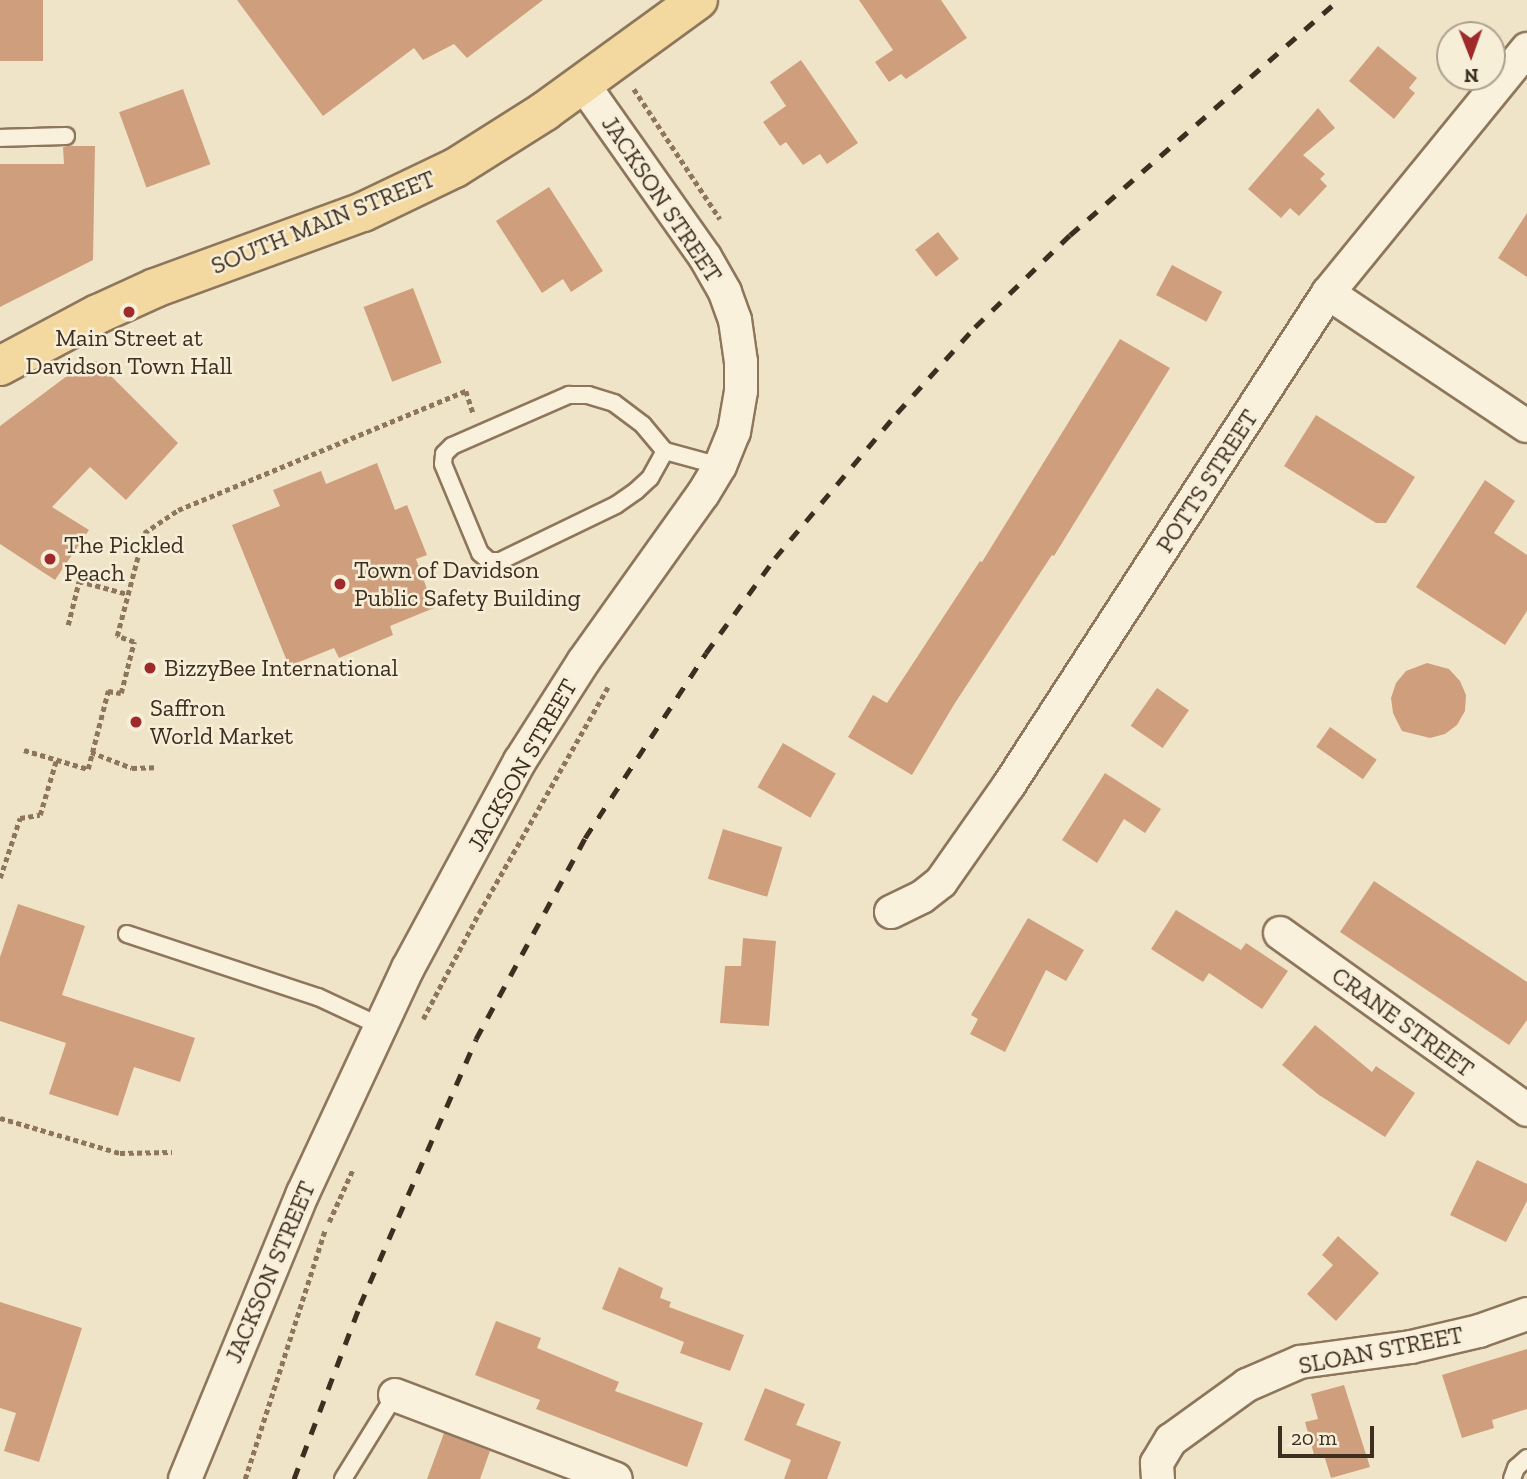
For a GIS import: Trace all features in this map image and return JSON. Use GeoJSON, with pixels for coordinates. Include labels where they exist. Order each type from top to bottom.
{"type":"FeatureCollection","features":[{"type":"Feature","properties":{"kind":"main road","name":"SOUTH MAIN STREET"},"geometry":{"type":"LineString","coordinates":[[0,366],[155,288],[411,190],[455,168],[583,85],[698,0]]}},
{"type":"Feature","properties":{"kind":"street","name":"POTTS STREET"},"geometry":{"type":"LineString","coordinates":[[891,912],[922,897],[941,882],[1009,785],[1328,293],[1527,49]]}},
{"type":"Feature","properties":{"kind":"street","name":"JACKSON STREET"},"geometry":{"type":"LineString","coordinates":[[189,1478],[303,1193],[380,1026],[520,761],[583,662],[720,466],[734,432],[741,391],[741,362],[728,302],[705,257],[583,85]]}},
{"type":"Feature","properties":{"kind":"street"},"geometry":{"type":"LineString","coordinates":[[1328,293],[1527,426]]}},
{"type":"Feature","properties":{"kind":"street","name":"CRANE STREET"},"geometry":{"type":"LineString","coordinates":[[1280,933],[1527,1110]]}},
{"type":"Feature","properties":{"kind":"street","name":"SLOAN STREET"},"geometry":{"type":"LineString","coordinates":[[1158,1479],[1157,1464],[1171,1440],[1247,1385],[1300,1362],[1410,1347],[1479,1331],[1527,1314]]}},
{"type":"Feature","properties":{"kind":"street"},"geometry":{"type":"LineString","coordinates":[[394,1395],[616,1479]]}},
{"type":"Feature","properties":{"kind":"lane"},"geometry":{"type":"LineString","coordinates":[[0,138],[66,136]]}},
{"type":"Feature","properties":{"kind":"lane"},"geometry":{"type":"LineString","coordinates":[[665,451],[650,478],[616,505],[500,561],[489,561],[480,553],[443,464],[444,454],[452,446],[569,394],[588,395],[614,403],[643,425],[665,451],[720,466]]}},
{"type":"Feature","properties":{"kind":"lane"},"geometry":{"type":"LineString","coordinates":[[127,934],[318,997],[380,1026]]}},
{"type":"Feature","properties":{"kind":"lane"},"geometry":{"type":"LineString","coordinates":[[343,1479],[394,1395]]}},
{"type":"Feature","properties":{"kind":"lane"},"geometry":{"type":"LineString","coordinates":[[1512,1479],[1516,1468],[1527,1458]]}},
{"type":"Feature","properties":{"kind":"path"},"geometry":{"type":"LineString","coordinates":[[24,750],[88,769],[108,691],[121,693],[134,642],[117,636],[145,533],[178,510],[466,391],[480,433]]}},
{"type":"Feature","properties":{"kind":"path"},"geometry":{"type":"LineString","coordinates":[[68,625],[79,581],[128,594]]}},
{"type":"Feature","properties":{"kind":"path"},"geometry":{"type":"LineString","coordinates":[[91,752],[132,768],[155,767]]}},
{"type":"Feature","properties":{"kind":"path"},"geometry":{"type":"LineString","coordinates":[[0,878],[20,818],[40,815],[56,761]]}},
{"type":"Feature","properties":{"kind":"path"},"geometry":{"type":"LineString","coordinates":[[0,1118],[120,1153],[172,1152]]}},
{"type":"Feature","properties":{"kind":"building"},"geometry":{"type":"Polygon","coordinates":[[[0,0],[43,0],[43,61],[0,61],[0,0]]]}},
{"type":"Feature","properties":{"kind":"building"},"geometry":{"type":"Polygon","coordinates":[[[237,0],[543,0],[467,58],[454,44],[423,60],[414,48],[323,116],[237,0]]]}},
{"type":"Feature","properties":{"kind":"building"},"geometry":{"type":"Polygon","coordinates":[[[859,0],[941,0],[967,38],[906,79],[901,74],[889,82],[875,62],[893,50],[859,0]]]}},
{"type":"Feature","properties":{"kind":"building"},"geometry":{"type":"Polygon","coordinates":[[[1378,46],[1417,78],[1409,88],[1415,93],[1394,119],[1349,81],[1378,46]]]}},
{"type":"Feature","properties":{"kind":"building"},"geometry":{"type":"Polygon","coordinates":[[[801,60],[858,143],[827,164],[820,154],[803,165],[786,142],[780,146],[763,122],[786,106],[770,82],[801,60]]]}},
{"type":"Feature","properties":{"kind":"building"},"geometry":{"type":"Polygon","coordinates":[[[183,89],[210,164],[146,187],[119,112],[183,89]]]}},
{"type":"Feature","properties":{"kind":"building"},"geometry":{"type":"Polygon","coordinates":[[[1318,108],[1335,128],[1303,155],[1325,174],[1320,179],[1327,186],[1299,216],[1290,208],[1281,218],[1248,189],[1318,108]]]}},
{"type":"Feature","properties":{"kind":"building"},"geometry":{"type":"Polygon","coordinates":[[[95,146],[93,260],[0,307],[0,164],[64,164],[63,147],[95,146]]]}},
{"type":"Feature","properties":{"kind":"building"},"geometry":{"type":"Polygon","coordinates":[[[549,187],[603,271],[571,292],[563,279],[542,293],[496,221],[549,187]]]}},
{"type":"Feature","properties":{"kind":"building"},"geometry":{"type":"Polygon","coordinates":[[[1527,213],[1527,277],[1498,258],[1527,213]]]}},
{"type":"Feature","properties":{"kind":"building"},"geometry":{"type":"Polygon","coordinates":[[[938,232],[959,259],[936,277],[915,250],[938,232]]]}},
{"type":"Feature","properties":{"kind":"building"},"geometry":{"type":"Polygon","coordinates":[[[1172,265],[1222,292],[1206,322],[1156,295],[1172,265]]]}},
{"type":"Feature","properties":{"kind":"building"},"geometry":{"type":"Polygon","coordinates":[[[413,288],[442,363],[392,382],[364,307],[413,288]]]}},
{"type":"Feature","properties":{"kind":"building"},"geometry":{"type":"Polygon","coordinates":[[[1120,339],[1170,368],[1054,556],[1052,555],[955,703],[912,775],[848,737],[873,695],[887,703],[980,561],[982,562],[1120,339]]]}},
{"type":"Feature","properties":{"kind":"building"},"geometry":{"type":"Polygon","coordinates":[[[96,361],[178,443],[126,500],[90,467],[52,507],[89,530],[55,580],[0,544],[0,426],[71,373],[96,361]]]}},
{"type":"Feature","properties":{"kind":"building"},"geometry":{"type":"Polygon","coordinates":[[[1316,415],[1415,477],[1386,523],[1376,523],[1284,466],[1316,415]]]}},
{"type":"Feature","properties":{"kind":"building","name":"Town of Davidson Public Safety Building"},"geometry":{"type":"Polygon","coordinates":[[[377,463],[395,510],[407,505],[427,555],[416,559],[434,608],[390,626],[393,635],[339,658],[334,648],[289,666],[232,525],[280,506],[273,490],[321,471],[326,484],[377,463]]]}},
{"type":"Feature","properties":{"kind":"building"},"geometry":{"type":"Polygon","coordinates":[[[1485,480],[1515,501],[1494,533],[1527,555],[1527,611],[1505,645],[1416,587],[1485,480]]]}},
{"type":"Feature","properties":{"kind":"building"},"geometry":{"type":"Polygon","coordinates":[[[1427,663],[1449,669],[1460,681],[1466,695],[1465,711],[1457,725],[1445,734],[1430,738],[1402,731],[1393,713],[1391,698],[1396,683],[1406,671],[1427,663]]]}},
{"type":"Feature","properties":{"kind":"building"},"geometry":{"type":"Polygon","coordinates":[[[1157,688],[1189,710],[1163,748],[1131,726],[1157,688]]]}},
{"type":"Feature","properties":{"kind":"building"},"geometry":{"type":"Polygon","coordinates":[[[1330,727],[1377,760],[1363,779],[1316,747],[1330,727]]]}},
{"type":"Feature","properties":{"kind":"building"},"geometry":{"type":"Polygon","coordinates":[[[783,743],[836,774],[810,818],[758,787],[783,743]]]}},
{"type":"Feature","properties":{"kind":"building"},"geometry":{"type":"Polygon","coordinates":[[[1105,773],[1161,809],[1145,833],[1124,819],[1097,863],[1062,840],[1105,773]]]}},
{"type":"Feature","properties":{"kind":"building"},"geometry":{"type":"Polygon","coordinates":[[[723,829],[782,847],[767,897],[708,879],[723,829]]]}},
{"type":"Feature","properties":{"kind":"building"},"geometry":{"type":"Polygon","coordinates":[[[1374,881],[1527,982],[1527,1020],[1509,1045],[1340,932],[1374,881]]]}},
{"type":"Feature","properties":{"kind":"building"},"geometry":{"type":"Polygon","coordinates":[[[18,904],[85,926],[62,995],[195,1038],[180,1082],[134,1067],[118,1116],[49,1094],[66,1043],[0,1021],[0,957],[18,904]]]}},
{"type":"Feature","properties":{"kind":"building"},"geometry":{"type":"Polygon","coordinates":[[[1176,910],[1241,950],[1246,943],[1288,971],[1262,1009],[1209,973],[1203,982],[1151,949],[1176,910]]]}},
{"type":"Feature","properties":{"kind":"building"},"geometry":{"type":"Polygon","coordinates":[[[1028,918],[1084,950],[1066,981],[1046,970],[1005,1052],[970,1034],[978,1019],[971,1015],[1028,918]]]}},
{"type":"Feature","properties":{"kind":"building"},"geometry":{"type":"Polygon","coordinates":[[[743,938],[776,941],[769,1026],[720,1023],[725,966],[741,966],[743,938]]]}},
{"type":"Feature","properties":{"kind":"building"},"geometry":{"type":"Polygon","coordinates":[[[1315,1025],[1372,1072],[1376,1066],[1415,1093],[1385,1137],[1319,1095],[1282,1065],[1315,1025]]]}},
{"type":"Feature","properties":{"kind":"building"},"geometry":{"type":"Polygon","coordinates":[[[1477,1160],[1527,1184],[1527,1201],[1506,1242],[1450,1215],[1477,1160]]]}},
{"type":"Feature","properties":{"kind":"building"},"geometry":{"type":"Polygon","coordinates":[[[1338,1236],[1379,1273],[1336,1321],[1307,1294],[1333,1265],[1322,1255],[1338,1236]]]}},
{"type":"Feature","properties":{"kind":"building"},"geometry":{"type":"Polygon","coordinates":[[[619,1267],[663,1288],[660,1298],[671,1302],[669,1307],[744,1335],[730,1371],[680,1353],[684,1342],[602,1309],[619,1267]]]}},
{"type":"Feature","properties":{"kind":"building"},"geometry":{"type":"Polygon","coordinates":[[[0,1302],[82,1328],[39,1462],[4,1451],[16,1413],[0,1408],[0,1302]]]}},
{"type":"Feature","properties":{"kind":"building"},"geometry":{"type":"Polygon","coordinates":[[[496,1321],[541,1338],[537,1348],[619,1382],[615,1391],[703,1423],[687,1467],[536,1409],[540,1400],[475,1375],[496,1321]]]}},
{"type":"Feature","properties":{"kind":"building"},"geometry":{"type":"Polygon","coordinates":[[[1527,1349],[1527,1409],[1492,1420],[1494,1428],[1462,1438],[1442,1375],[1527,1349]]]}},
{"type":"Feature","properties":{"kind":"building"},"geometry":{"type":"Polygon","coordinates":[[[1344,1385],[1370,1467],[1331,1478],[1324,1455],[1315,1458],[1305,1422],[1318,1419],[1311,1394],[1344,1385]]]}},
{"type":"Feature","properties":{"kind":"building"},"geometry":{"type":"Polygon","coordinates":[[[765,1388],[805,1404],[796,1425],[841,1442],[827,1479],[784,1479],[791,1460],[744,1440],[765,1388]]]}},
{"type":"Feature","properties":{"kind":"building"},"geometry":{"type":"Polygon","coordinates":[[[444,1433],[490,1451],[480,1479],[427,1479],[444,1433]]]}},
{"type":"Feature","properties":{"kind":"railway"},"geometry":{"type":"LineString","coordinates":[[294,1479],[360,1305],[476,1039],[585,838],[706,653],[775,558],[897,413],[975,327],[1070,235],[1338,0]]}},
{"type":"Feature","properties":{"kind":"place","name":"Main Street at Davidson Town Hall"},"geometry":{"type":"Point","coordinates":[129,312]}},
{"type":"Feature","properties":{"kind":"place","name":"The Pickled Peach"},"geometry":{"type":"Point","coordinates":[50,559]}},
{"type":"Feature","properties":{"kind":"place","name":"Town of Davidson Public Safety Building"},"geometry":{"type":"Point","coordinates":[340,584]}},
{"type":"Feature","properties":{"kind":"place","name":"BizzyBee International"},"geometry":{"type":"Point","coordinates":[150,668]}},
{"type":"Feature","properties":{"kind":"place","name":"Saffron World Market"},"geometry":{"type":"Point","coordinates":[136,722]}}]}
